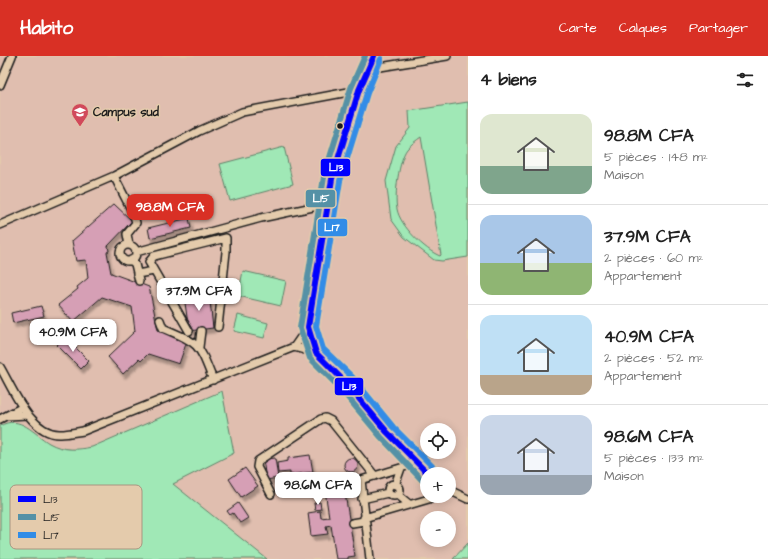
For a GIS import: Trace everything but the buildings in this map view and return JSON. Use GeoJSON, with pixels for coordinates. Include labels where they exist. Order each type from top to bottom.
{"type":"FeatureCollection","features":[{"type":"Feature","properties":{"kind":"lane"},"geometry":{"type":"LineString","coordinates":[[0,85],[12,56]]}},
{"type":"Feature","properties":{"kind":"lane"},"geometry":{"type":"LineString","coordinates":[[374,56],[359,90],[332,179],[308,327],[316,353],[346,383],[421,467]]}},
{"type":"Feature","properties":{"kind":"lane"},"geometry":{"type":"LineString","coordinates":[[368,69],[447,56]]}},
{"type":"Feature","properties":{"kind":"lane"},"geometry":{"type":"LineString","coordinates":[[0,225],[114,176],[199,131],[242,112],[359,90]]}},
{"type":"Feature","properties":{"kind":"lane"},"geometry":{"type":"LineString","coordinates":[[114,176],[134,216],[136,223],[127,234],[129,245],[136,252]]}},
{"type":"Feature","properties":{"kind":"lane"},"geometry":{"type":"LineString","coordinates":[[136,252],[261,218],[327,204]]}},
{"type":"Feature","properties":{"kind":"lane"},"geometry":{"type":"LineString","coordinates":[[189,331],[149,262],[154,256],[226,238],[226,252],[218,326]]}},
{"type":"Feature","properties":{"kind":"lane"},"geometry":{"type":"LineString","coordinates":[[129,245],[122,248],[120,254],[124,260],[131,260],[135,264],[138,278],[154,271]]}},
{"type":"Feature","properties":{"kind":"lane"},"geometry":{"type":"LineString","coordinates":[[131,260],[134,258],[136,252]]}},
{"type":"Feature","properties":{"kind":"lane"},"geometry":{"type":"LineString","coordinates":[[160,320],[163,328],[191,339],[199,347],[213,380]]}},
{"type":"Feature","properties":{"kind":"lane"},"geometry":{"type":"LineString","coordinates":[[0,367],[28,415],[41,429],[60,435],[83,431],[294,347],[308,327]]}},
{"type":"Feature","properties":{"kind":"lane"},"geometry":{"type":"LineString","coordinates":[[199,347],[202,331]]}},
{"type":"Feature","properties":{"kind":"lane"},"geometry":{"type":"LineString","coordinates":[[294,347],[316,353]]}},
{"type":"Feature","properties":{"kind":"lane"},"geometry":{"type":"LineString","coordinates":[[2,417],[22,407]]}},
{"type":"Feature","properties":{"kind":"lane"},"geometry":{"type":"LineString","coordinates":[[2,417],[28,415]]}},
{"type":"Feature","properties":{"kind":"lane"},"geometry":{"type":"LineString","coordinates":[[270,494],[257,467],[258,461],[321,419],[325,418],[331,421],[375,476]]}},
{"type":"Feature","properties":{"kind":"lane"},"geometry":{"type":"LineString","coordinates":[[370,559],[364,519],[361,480],[417,463]]}},
{"type":"Feature","properties":{"kind":"lane"},"geometry":{"type":"LineString","coordinates":[[395,485],[401,468]]}},
{"type":"Feature","properties":{"kind":"lane"},"geometry":{"type":"LineString","coordinates":[[388,492],[390,486],[395,485]]}},
{"type":"Feature","properties":{"kind":"lane"},"geometry":{"type":"LineString","coordinates":[[395,485],[399,488],[398,495]]}},
{"type":"Feature","properties":{"kind":"lane"},"geometry":{"type":"LineString","coordinates":[[362,499],[388,492]]}},
{"type":"Feature","properties":{"kind":"lane"},"geometry":{"type":"LineString","coordinates":[[388,492],[391,496],[398,495],[409,504]]}},
{"type":"Feature","properties":{"kind":"lane"},"geometry":{"type":"LineString","coordinates":[[456,494],[468,499]]}},
{"type":"Feature","properties":{"kind":"lane"},"geometry":{"type":"LineString","coordinates":[[352,523],[420,501]]}},
{"type":"Feature","properties":{"kind":"shaded area"},"geometry":{"type":"Polygon","coordinates":[[[0,56],[468,56],[468,559],[0,559],[0,56]]]}},
{"type":"Feature","properties":{"kind":"green space"},"geometry":{"type":"Polygon","coordinates":[[[468,102],[468,257],[442,261],[434,260],[404,237],[391,219],[386,181],[396,146],[410,128],[409,111],[468,102]],[[421,137],[407,149],[404,154],[397,187],[397,209],[403,223],[414,237],[427,249],[440,256],[421,137]]]}},
{"type":"Feature","properties":{"kind":"green space"},"geometry":{"type":"Polygon","coordinates":[[[284,147],[293,184],[230,201],[220,164],[284,147]]]}},
{"type":"Feature","properties":{"kind":"green space"},"geometry":{"type":"Polygon","coordinates":[[[243,271],[286,281],[281,306],[238,296],[243,271]]]}},
{"type":"Feature","properties":{"kind":"green space"},"geometry":{"type":"Polygon","coordinates":[[[238,315],[268,323],[264,338],[234,331],[238,315]]]}},
{"type":"Feature","properties":{"kind":"green space"},"geometry":{"type":"Polygon","coordinates":[[[222,391],[234,453],[173,484],[267,559],[0,559],[0,426],[14,422],[20,424],[54,446],[70,449],[92,447],[222,391]]]}},
{"type":"Feature","properties":{"kind":"green space"},"geometry":{"type":"Polygon","coordinates":[[[468,543],[468,559],[453,559],[468,543]]]}},
{"type":"Feature","properties":{"kind":"transit line","name":"L15"},"geometry":{"type":"LineString","coordinates":[[365,56],[351,88],[324,177],[300,328],[310,358],[340,388],[381,437],[420,478]]}},
{"type":"Feature","properties":{"kind":"transit line","name":"L13"},"geometry":{"type":"LineString","coordinates":[[374,56],[359,90],[332,179],[308,327],[316,353],[346,383],[387,432],[421,467]]}},
{"type":"Feature","properties":{"kind":"transit line","name":"L17"},"geometry":{"type":"LineString","coordinates":[[381,59],[367,93],[340,181],[316,326],[323,349],[352,377],[393,427],[433,467]]}},
{"type":"Feature","properties":{"kind":"place","name":"Campus sud"},"geometry":{"type":"Point","coordinates":[80,127]}}]}
